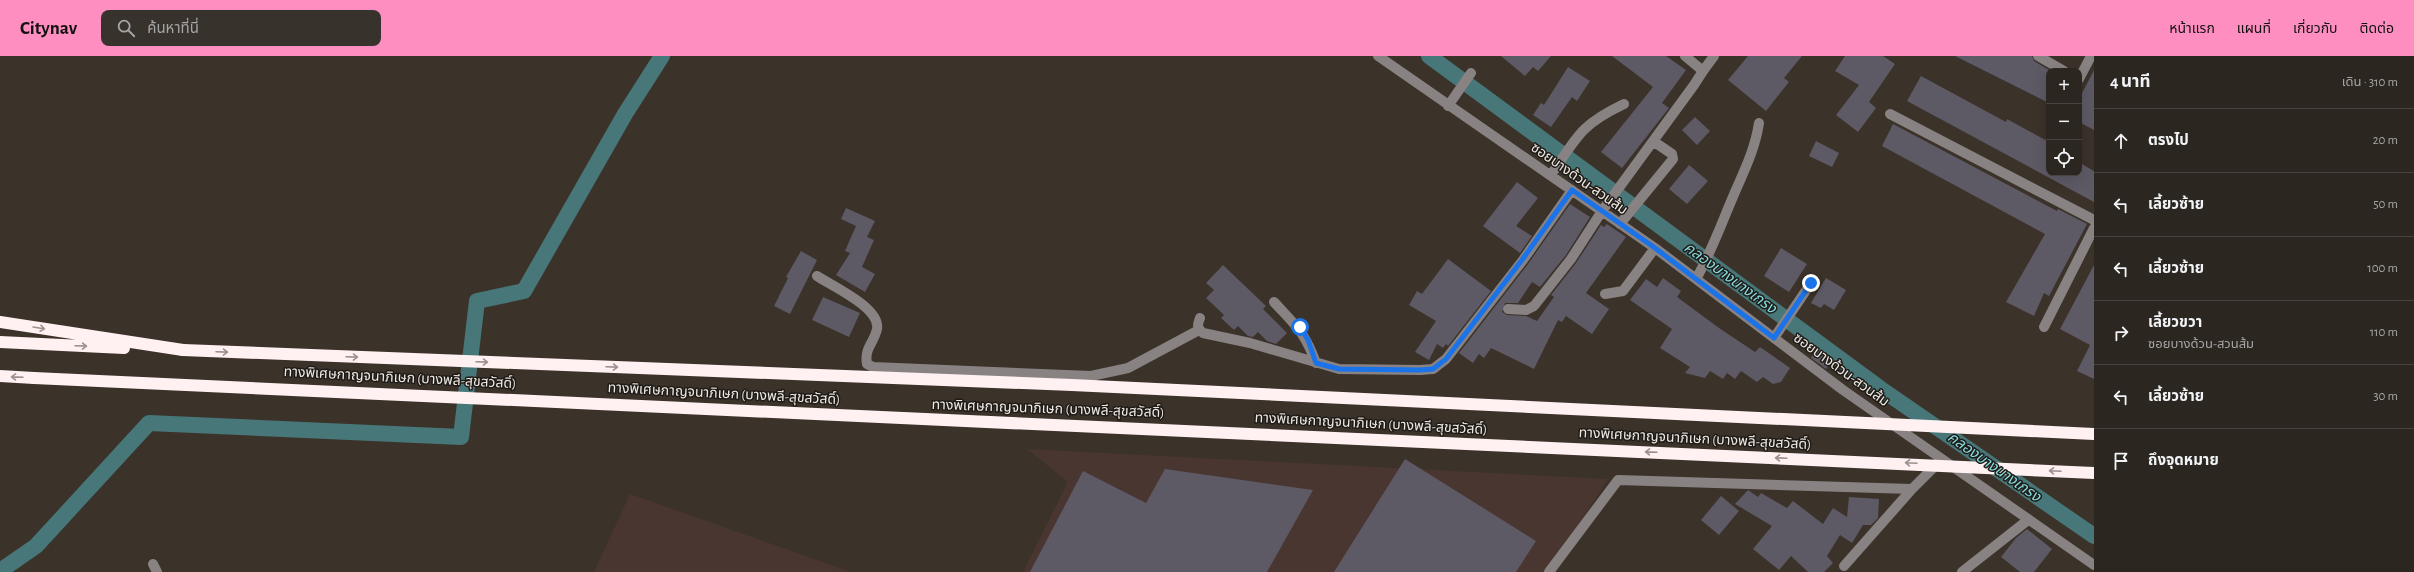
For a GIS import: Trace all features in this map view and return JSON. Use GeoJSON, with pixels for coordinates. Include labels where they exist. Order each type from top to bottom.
{"type":"FeatureCollection","features":[{"type":"Feature","properties":{"kind":"highway"},"geometry":{"type":"LineString","coordinates":[[0,322],[183,350]]}},
{"type":"Feature","properties":{"kind":"highway","name":"ทางพิเศษกาญจนาภิเษก (บางพลี-สุขสวัสดิ์)"},"geometry":{"type":"LineString","coordinates":[[0,342],[1072,385],[2094,434]]}},
{"type":"Feature","properties":{"kind":"highway","name":"ทางพิเศษกาญจนาภิเษก (บางพลี-สุขสวัสดิ์)"},"geometry":{"type":"LineString","coordinates":[[0,376],[2094,473]]}},
{"type":"Feature","properties":{"kind":"street","name":"ซอยบางด้วน-สวนส้ม"},"geometry":{"type":"LineString","coordinates":[[1378,56],[1448,106],[1551,175],[1655,248],[1698,275],[1940,460],[2094,565]]}},
{"type":"Feature","properties":{"kind":"street"},"geometry":{"type":"LineString","coordinates":[[1685,56],[1703,71]]}},
{"type":"Feature","properties":{"kind":"street"},"geometry":{"type":"LineString","coordinates":[[1508,309],[1526,310],[1534,306],[1571,259],[1602,211],[1714,56]]}},
{"type":"Feature","properties":{"kind":"street"},"geometry":{"type":"LineString","coordinates":[[2038,56],[2059,68]]}},
{"type":"Feature","properties":{"kind":"street"},"geometry":{"type":"LineString","coordinates":[[2082,73],[2091,56]]}},
{"type":"Feature","properties":{"kind":"street"},"geometry":{"type":"LineString","coordinates":[[1448,106],[1470,76]]}},
{"type":"Feature","properties":{"kind":"street"},"geometry":{"type":"LineString","coordinates":[[1551,175],[1565,152],[1584,128],[1601,115],[1624,104]]}},
{"type":"Feature","properties":{"kind":"street"},"geometry":{"type":"LineString","coordinates":[[1890,114],[2094,220]]}},
{"type":"Feature","properties":{"kind":"street"},"geometry":{"type":"LineString","coordinates":[[1698,275],[1709,254],[1755,146],[1758,123]]}},
{"type":"Feature","properties":{"kind":"street"},"geometry":{"type":"LineString","coordinates":[[1620,224],[1639,202],[1673,157],[1654,141]]}},
{"type":"Feature","properties":{"kind":"street"},"geometry":{"type":"LineString","coordinates":[[1200,318],[1197,324],[1199,330],[1208,335],[1250,343],[1339,369],[1433,369],[1446,359],[1522,260],[1572,190]]}},
{"type":"Feature","properties":{"kind":"street"},"geometry":{"type":"LineString","coordinates":[[2044,327],[2094,228]]}},
{"type":"Feature","properties":{"kind":"street"},"geometry":{"type":"LineString","coordinates":[[1605,294],[1623,291],[1655,248]]}},
{"type":"Feature","properties":{"kind":"street"},"geometry":{"type":"LineString","coordinates":[[816,276],[869,308],[876,318],[877,328],[865,355],[867,364],[873,367],[1091,376],[1107,374],[1134,365],[1199,330]]}},
{"type":"Feature","properties":{"kind":"street"},"geometry":{"type":"LineString","coordinates":[[1777,335],[1811,283]]}},
{"type":"Feature","properties":{"kind":"street"},"geometry":{"type":"LineString","coordinates":[[1274,302],[1300,327],[1308,340],[1316,363]]}},
{"type":"Feature","properties":{"kind":"street"},"geometry":{"type":"LineString","coordinates":[[1844,566],[1912,488],[1940,460]]}},
{"type":"Feature","properties":{"kind":"street"},"geometry":{"type":"LineString","coordinates":[[1549,572],[1618,480],[1912,488]]}},
{"type":"Feature","properties":{"kind":"street"},"geometry":{"type":"LineString","coordinates":[[1962,572],[2028,520]]}},
{"type":"Feature","properties":{"kind":"shaded area"},"geometry":{"type":"Polygon","coordinates":[[[1027,449],[1608,479],[1548,572],[1023,572],[1068,482],[1027,449]]]}},
{"type":"Feature","properties":{"kind":"shaded area"},"geometry":{"type":"Polygon","coordinates":[[[630,494],[851,572],[594,572],[630,494]]]}},
{"type":"Feature","properties":{"kind":"building"},"geometry":{"type":"Polygon","coordinates":[[[1501,56],[1551,56],[1538,71],[1533,67],[1525,76],[1501,56]]]}},
{"type":"Feature","properties":{"kind":"building"},"geometry":{"type":"Polygon","coordinates":[[[1612,56],[1666,56],[1686,70],[1662,103],[1669,108],[1622,168],[1601,152],[1653,87],[1612,56]]]}},
{"type":"Feature","properties":{"kind":"building"},"geometry":{"type":"Polygon","coordinates":[[[1748,56],[1802,56],[1784,78],[1789,82],[1766,111],[1728,80],[1748,56]]]}},
{"type":"Feature","properties":{"kind":"building"},"geometry":{"type":"Polygon","coordinates":[[[1845,56],[1883,56],[1895,64],[1869,102],[1876,108],[1858,132],[1836,115],[1859,85],[1835,71],[1845,56]]]}},
{"type":"Feature","properties":{"kind":"building"},"geometry":{"type":"Polygon","coordinates":[[[1955,56],[2032,56],[2034,61],[2046,68],[2046,102],[1955,56]]]}},
{"type":"Feature","properties":{"kind":"building"},"geometry":{"type":"Polygon","coordinates":[[[1568,67],[1590,81],[1577,101],[1572,97],[1551,127],[1533,115],[1541,103],[1544,105],[1568,67]]]}},
{"type":"Feature","properties":{"kind":"building"},"geometry":{"type":"Polygon","coordinates":[[[2094,70],[2094,130],[2082,124],[2082,93],[2094,70]]]}},
{"type":"Feature","properties":{"kind":"building"},"geometry":{"type":"Polygon","coordinates":[[[1921,76],[2006,122],[2007,119],[2046,140],[2046,176],[2082,176],[2082,164],[2094,171],[2094,202],[1907,101],[1921,76]]]}},
{"type":"Feature","properties":{"kind":"building"},"geometry":{"type":"Polygon","coordinates":[[[1695,117],[1710,131],[1697,145],[1682,130],[1695,117]]]}},
{"type":"Feature","properties":{"kind":"building"},"geometry":{"type":"Polygon","coordinates":[[[1893,124],[2057,211],[2058,209],[2087,224],[2049,296],[2044,293],[2034,316],[2006,302],[2045,234],[1882,146],[1893,124]]]}},
{"type":"Feature","properties":{"kind":"building"},"geometry":{"type":"Polygon","coordinates":[[[1816,141],[1839,153],[1832,167],[1809,156],[1816,141]]]}},
{"type":"Feature","properties":{"kind":"building"},"geometry":{"type":"Polygon","coordinates":[[[1689,165],[1708,181],[1687,204],[1669,189],[1689,165]]]}},
{"type":"Feature","properties":{"kind":"building"},"geometry":{"type":"Polygon","coordinates":[[[1517,182],[1538,198],[1516,226],[1532,236],[1520,253],[1483,226],[1517,182]]]}},
{"type":"Feature","properties":{"kind":"building"},"geometry":{"type":"Polygon","coordinates":[[[1570,204],[1590,217],[1566,255],[1540,287],[1532,282],[1518,303],[1505,303],[1502,312],[1507,315],[1526,316],[1537,321],[1554,297],[1551,295],[1576,263],[1601,225],[1604,227],[1607,224],[1626,237],[1586,293],[1609,309],[1592,334],[1566,316],[1562,322],[1558,320],[1534,369],[1491,348],[1484,358],[1479,354],[1473,363],[1459,353],[1528,264],[1570,204]]]}},
{"type":"Feature","properties":{"kind":"building"},"geometry":{"type":"Polygon","coordinates":[[[846,208],[875,221],[867,237],[874,240],[862,267],[875,274],[865,292],[836,275],[850,253],[845,251],[856,226],[841,219],[846,208]]]}},
{"type":"Feature","properties":{"kind":"building"},"geometry":{"type":"Polygon","coordinates":[[[1781,248],[1807,264],[1789,292],[1764,276],[1781,248]]]}},
{"type":"Feature","properties":{"kind":"building"},"geometry":{"type":"Polygon","coordinates":[[[801,251],[817,260],[790,314],[774,306],[788,278],[786,277],[801,251]]]}},
{"type":"Feature","properties":{"kind":"building"},"geometry":{"type":"Polygon","coordinates":[[[1448,259],[1491,291],[1448,346],[1446,344],[1443,348],[1437,344],[1429,360],[1415,352],[1436,321],[1409,305],[1417,291],[1422,294],[1448,259]]]}},
{"type":"Feature","properties":{"kind":"building"},"geometry":{"type":"Polygon","coordinates":[[[1223,265],[1266,306],[1263,309],[1287,333],[1276,344],[1267,341],[1258,332],[1253,337],[1248,336],[1238,326],[1234,330],[1221,318],[1224,315],[1206,298],[1214,290],[1206,283],[1223,265]]]}},
{"type":"Feature","properties":{"kind":"building"},"geometry":{"type":"Polygon","coordinates":[[[2094,265],[2094,379],[2077,371],[2090,345],[2060,329],[2094,265]]]}},
{"type":"Feature","properties":{"kind":"building"},"geometry":{"type":"Polygon","coordinates":[[[1663,278],[1681,291],[1677,297],[1719,328],[1755,352],[1760,347],[1790,368],[1781,382],[1773,384],[1763,377],[1757,382],[1741,371],[1735,379],[1727,373],[1723,379],[1710,371],[1705,378],[1685,373],[1690,367],[1660,348],[1672,329],[1630,300],[1646,279],[1657,287],[1663,278]]]}},
{"type":"Feature","properties":{"kind":"building"},"geometry":{"type":"Polygon","coordinates":[[[1826,278],[1846,290],[1834,310],[1824,304],[1821,308],[1811,303],[1826,278]]]}},
{"type":"Feature","properties":{"kind":"building"},"geometry":{"type":"Polygon","coordinates":[[[823,297],[860,313],[849,337],[812,320],[823,297]]]}},
{"type":"Feature","properties":{"kind":"building"},"geometry":{"type":"Polygon","coordinates":[[[1817,349],[1832,359],[1826,369],[1811,358],[1817,349]]]}},
{"type":"Feature","properties":{"kind":"building"},"geometry":{"type":"Polygon","coordinates":[[[1405,459],[1536,541],[1516,572],[1334,572],[1405,459]]]}},
{"type":"Feature","properties":{"kind":"building"},"geometry":{"type":"Polygon","coordinates":[[[1165,469],[1313,490],[1267,572],[1030,572],[1083,471],[1146,503],[1165,469]]]}},
{"type":"Feature","properties":{"kind":"building"},"geometry":{"type":"Polygon","coordinates":[[[1748,490],[1758,497],[1761,493],[1787,508],[1793,501],[1823,524],[1833,508],[1847,517],[1849,497],[1879,499],[1878,518],[1871,525],[1863,525],[1852,543],[1840,535],[1827,556],[1833,563],[1824,572],[1808,572],[1791,556],[1779,570],[1753,549],[1772,526],[1735,504],[1748,490]]]}},
{"type":"Feature","properties":{"kind":"building"},"geometry":{"type":"Polygon","coordinates":[[[1721,496],[1739,511],[1719,535],[1701,520],[1721,496]]]}},
{"type":"Feature","properties":{"kind":"building"},"geometry":{"type":"Polygon","coordinates":[[[2027,529],[2052,549],[2034,572],[2020,572],[2001,557],[2016,538],[2027,529]]]}},
{"type":"Feature","properties":{"kind":"waterway"},"geometry":{"type":"LineString","coordinates":[[0,571],[36,546],[149,423],[461,437],[477,301],[524,291],[625,114],[662,56]]}},
{"type":"Feature","properties":{"kind":"waterway","name":"คลองบางนางเกรง"},"geometry":{"type":"LineString","coordinates":[[1429,56],[1881,389],[2094,536]]}},
{"type":"Feature","properties":{"kind":"route"},"geometry":{"type":"LineString","coordinates":[[1300,327],[1308,340],[1316,363],[1339,369],[1353,370],[1433,369],[1446,359],[1522,260],[1572,190],[1655,248],[1774,338],[1811,283]]}}]}
